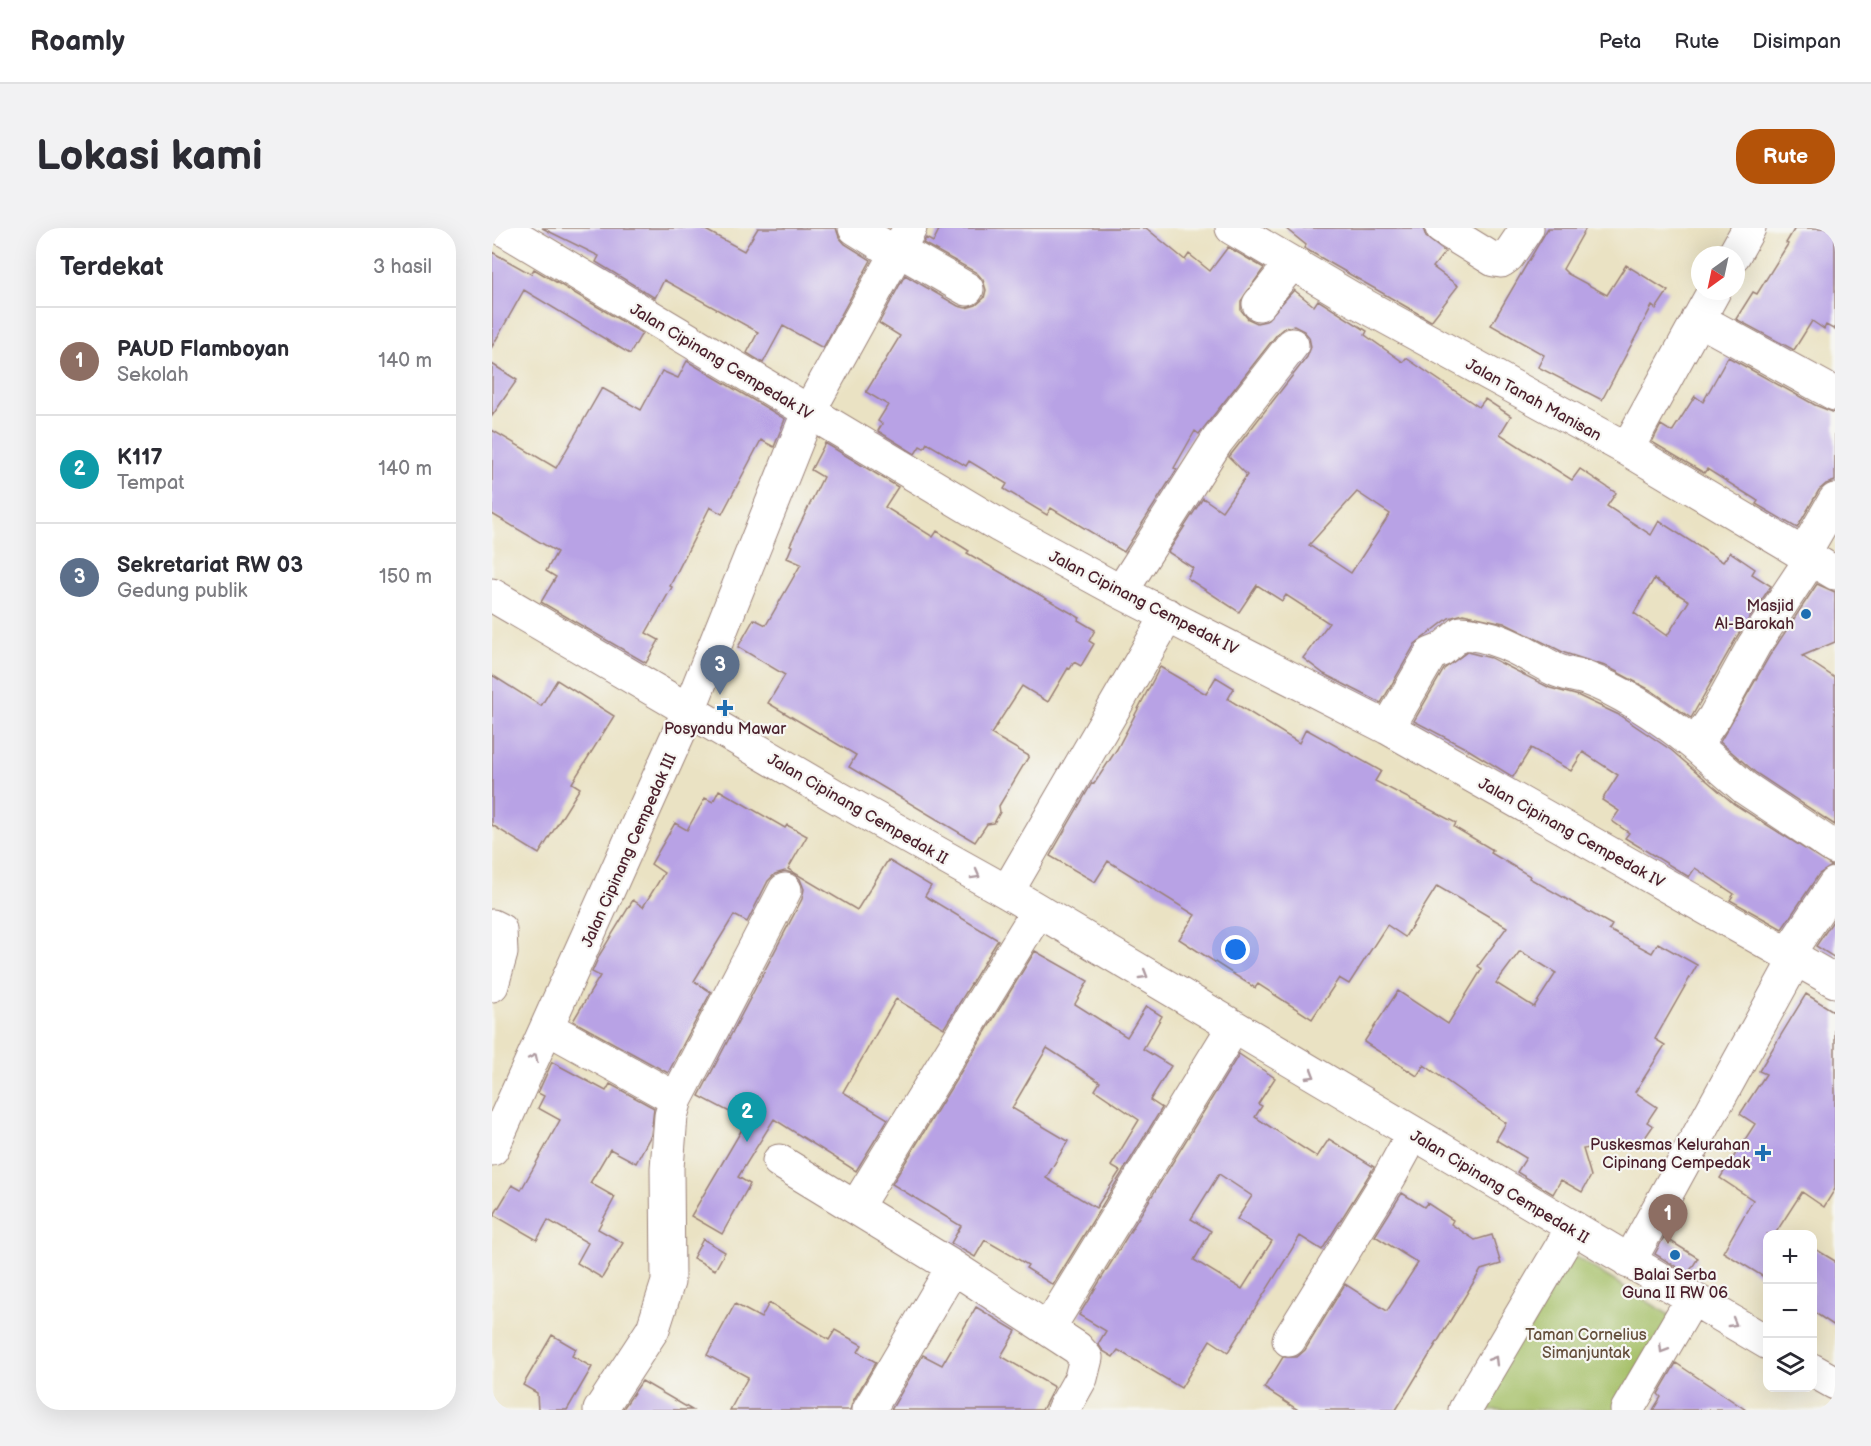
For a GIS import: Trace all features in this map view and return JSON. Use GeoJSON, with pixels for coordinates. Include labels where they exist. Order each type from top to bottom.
{"type":"FeatureCollection","features":[{"type":"Feature","properties":{"kind":"street","name":"Jalan Cipinang Cempedak IV"},"geometry":{"type":"LineString","coordinates":[[502,228],[1000,526],[1121,592],[1388,728],[1835,981]]}},
{"type":"Feature","properties":{"kind":"street"},"geometry":{"type":"LineString","coordinates":[[855,228],[901,243],[967,289]]}},
{"type":"Feature","properties":{"kind":"street","name":"Jalan Tanah Manisan"},"geometry":{"type":"LineString","coordinates":[[1232,228],[1627,449],[1816,562]]}},
{"type":"Feature","properties":{"kind":"street"},"geometry":{"type":"LineString","coordinates":[[1442,228],[1494,260],[1501,261],[1508,256],[1527,228]]}},
{"type":"Feature","properties":{"kind":"street"},"geometry":{"type":"LineString","coordinates":[[1739,246],[1749,228]]}},
{"type":"Feature","properties":{"kind":"street","name":"Jalan Cipinang Cempedak III"},"geometry":{"type":"LineString","coordinates":[[492,1149],[502,1100],[548,1028],[689,710],[808,412],[901,243]]}},
{"type":"Feature","properties":{"kind":"street"},"geometry":{"type":"LineString","coordinates":[[1259,304],[1292,263]]}},
{"type":"Feature","properties":{"kind":"street"},"geometry":{"type":"LineString","coordinates":[[1627,449],[1709,300]]}},
{"type":"Feature","properties":{"kind":"street"},"geometry":{"type":"LineString","coordinates":[[1698,319],[1835,394]]}},
{"type":"Feature","properties":{"kind":"street"},"geometry":{"type":"LineString","coordinates":[[1121,592],[1217,441],[1292,345]]}},
{"type":"Feature","properties":{"kind":"street"},"geometry":{"type":"LineString","coordinates":[[1695,745],[1715,716],[1754,645],[1816,562],[1835,500]]}},
{"type":"Feature","properties":{"kind":"street","name":"Jalan Cipinang Cempedak II"},"geometry":{"type":"LineString","coordinates":[[492,595],[1007,892],[1763,1341]]}},
{"type":"Feature","properties":{"kind":"street"},"geometry":{"type":"LineString","coordinates":[[1007,892],[1168,615]]}},
{"type":"Feature","properties":{"kind":"street"},"geometry":{"type":"LineString","coordinates":[[1388,728],[1431,654],[1441,650],[1461,633],[1508,643],[1556,670],[1593,682],[1669,724],[1745,788],[1835,848]]}},
{"type":"Feature","properties":{"kind":"street"},"geometry":{"type":"LineString","coordinates":[[1629,1262],[1792,956],[1835,884]]}},
{"type":"Feature","properties":{"kind":"street"},"geometry":{"type":"LineString","coordinates":[[600,1410],[653,1329],[668,1282],[667,1168],[671,1116],[676,1099],[785,890]]}},
{"type":"Feature","properties":{"kind":"street"},"geometry":{"type":"LineString","coordinates":[[856,1207],[1038,911]]}},
{"type":"Feature","properties":{"kind":"street"},"geometry":{"type":"LineString","coordinates":[[492,926],[500,930],[501,953],[492,985]]}},
{"type":"Feature","properties":{"kind":"street"},"geometry":{"type":"LineString","coordinates":[[548,1028],[676,1099]]}},
{"type":"Feature","properties":{"kind":"street"},"geometry":{"type":"LineString","coordinates":[[1048,1329],[1233,1028]]}},
{"type":"Feature","properties":{"kind":"street"},"geometry":{"type":"LineString","coordinates":[[1289,1340],[1390,1176],[1413,1134]]}},
{"type":"Feature","properties":{"kind":"street"},"geometry":{"type":"LineString","coordinates":[[779,1161],[953,1267],[1077,1348],[1086,1358],[1081,1378],[1063,1410]]}},
{"type":"Feature","properties":{"kind":"street"},"geometry":{"type":"LineString","coordinates":[[1465,1410],[1572,1229]]}},
{"type":"Feature","properties":{"kind":"street"},"geometry":{"type":"LineString","coordinates":[[869,1410],[953,1267]]}},
{"type":"Feature","properties":{"kind":"street"},"geometry":{"type":"LineString","coordinates":[[1627,1410],[1692,1299]]}},
{"type":"Feature","properties":{"kind":"street"},"geometry":{"type":"LineString","coordinates":[[1817,1373],[1835,1383]]}},
{"type":"Feature","properties":{"kind":"green space","name":"Taman Cornelius Simanjuntak"},"geometry":{"type":"Polygon","coordinates":[[[1566,1251],[1676,1319],[1622,1410],[1472,1410],[1566,1251]]]}},
{"type":"Feature","properties":{"kind":"building"},"geometry":{"type":"Polygon","coordinates":[[[542,228],[702,228],[744,251],[758,228],[836,228],[845,244],[871,260],[823,348],[783,326],[763,363],[747,353],[758,332],[664,280],[655,298],[596,262],[599,256],[542,228]]]}},
{"type":"Feature","properties":{"kind":"building"},"geometry":{"type":"Polygon","coordinates":[[[940,228],[1146,228],[1185,260],[1189,254],[1210,271],[1228,247],[1264,268],[1241,301],[1241,310],[1248,319],[1257,323],[1266,321],[1294,290],[1314,306],[1318,300],[1367,331],[1365,335],[1403,362],[1406,358],[1479,407],[1485,399],[1511,416],[1500,434],[1572,480],[1580,469],[1616,493],[1607,506],[1651,535],[1659,521],[1723,562],[1730,552],[1755,569],[1752,574],[1771,586],[1738,635],[1691,718],[1652,691],[1608,667],[1565,653],[1504,623],[1463,614],[1449,618],[1415,644],[1381,703],[1324,674],[1303,658],[1329,623],[1286,595],[1282,601],[1257,585],[1239,612],[1187,578],[1193,568],[1168,552],[1203,498],[1222,511],[1247,475],[1229,457],[1307,357],[1311,347],[1309,337],[1304,331],[1294,326],[1284,328],[1278,333],[1199,434],[1195,431],[1174,468],[1177,469],[1124,552],[1051,508],[1047,515],[1004,489],[1007,484],[969,461],[966,466],[927,443],[924,448],[920,446],[915,454],[878,431],[882,424],[878,421],[888,405],[866,392],[900,336],[879,323],[905,275],[958,306],[966,308],[976,305],[984,298],[986,290],[983,280],[977,273],[923,243],[926,238],[933,242],[940,228]],[[1357,492],[1309,545],[1351,573],[1390,514],[1357,492]],[[1654,579],[1634,613],[1667,636],[1689,601],[1654,579]]]}},
{"type":"Feature","properties":{"kind":"building"},"geometry":{"type":"Polygon","coordinates":[[[1285,228],[1423,228],[1426,237],[1445,252],[1433,267],[1458,286],[1431,321],[1304,248],[1306,245],[1285,228]]]}},
{"type":"Feature","properties":{"kind":"building"},"geometry":{"type":"Polygon","coordinates":[[[1548,228],[1586,228],[1563,269],[1607,295],[1626,265],[1668,291],[1656,309],[1652,306],[1602,400],[1538,367],[1544,355],[1491,325],[1548,228]]]}},
{"type":"Feature","properties":{"kind":"building"},"geometry":{"type":"Polygon","coordinates":[[[1795,228],[1835,228],[1835,330],[1826,325],[1824,329],[1812,321],[1794,350],[1736,319],[1753,292],[1757,294],[1788,244],[1786,243],[1795,228]]]}},
{"type":"Feature","properties":{"kind":"building"},"geometry":{"type":"Polygon","coordinates":[[[492,252],[531,274],[534,269],[642,333],[630,354],[524,290],[492,347],[492,252]]]}},
{"type":"Feature","properties":{"kind":"building"},"geometry":{"type":"Polygon","coordinates":[[[1728,357],[1815,405],[1835,413],[1835,481],[1819,490],[1797,528],[1756,504],[1758,501],[1707,469],[1704,473],[1652,442],[1661,425],[1672,432],[1695,396],[1703,402],[1728,357]]]}},
{"type":"Feature","properties":{"kind":"building"},"geometry":{"type":"Polygon","coordinates":[[[687,361],[785,419],[774,447],[761,440],[722,514],[710,507],[670,586],[672,587],[646,633],[659,640],[646,663],[541,602],[556,577],[546,571],[557,552],[492,514],[492,430],[556,468],[602,388],[641,410],[662,371],[678,378],[687,361]]]}},
{"type":"Feature","properties":{"kind":"building"},"geometry":{"type":"Polygon","coordinates":[[[492,364],[517,380],[492,416],[492,364]]]}},
{"type":"Feature","properties":{"kind":"building"},"geometry":{"type":"Polygon","coordinates":[[[825,443],[898,487],[885,507],[933,537],[937,531],[969,551],[967,553],[1080,618],[1078,620],[1095,630],[1089,641],[1094,644],[1081,666],[1074,662],[1070,669],[1068,668],[1048,702],[1022,686],[991,734],[1029,756],[999,806],[1000,812],[994,823],[987,824],[975,842],[849,767],[856,755],[768,703],[785,675],[738,647],[754,619],[766,625],[801,564],[787,558],[792,546],[790,545],[823,477],[811,470],[825,443]]]}},
{"type":"Feature","properties":{"kind":"building"},"geometry":{"type":"Polygon","coordinates":[[[1817,584],[1835,592],[1835,642],[1802,656],[1835,678],[1835,825],[1756,773],[1720,742],[1770,655],[1817,584]]]}},
{"type":"Feature","properties":{"kind":"building"},"geometry":{"type":"Polygon","coordinates":[[[1467,652],[1491,658],[1550,688],[1579,696],[1619,715],[1671,750],[1734,804],[1832,866],[1819,874],[1782,929],[1730,900],[1734,894],[1695,868],[1689,877],[1625,838],[1629,833],[1612,821],[1619,811],[1602,800],[1618,775],[1583,752],[1571,771],[1531,748],[1513,777],[1469,750],[1414,721],[1444,669],[1467,652]]]}},
{"type":"Feature","properties":{"kind":"building"},"geometry":{"type":"Polygon","coordinates":[[[1160,667],[1206,694],[1216,677],[1234,688],[1228,699],[1299,743],[1306,729],[1381,771],[1375,781],[1456,823],[1454,827],[1493,850],[1491,853],[1530,876],[1529,878],[1612,925],[1609,930],[1652,953],[1658,943],[1697,965],[1655,1039],[1665,1045],[1635,1092],[1657,1107],[1647,1122],[1653,1126],[1638,1148],[1629,1142],[1583,1149],[1591,1176],[1582,1192],[1561,1180],[1553,1194],[1517,1172],[1526,1158],[1496,1140],[1506,1123],[1424,1065],[1417,1076],[1364,1042],[1398,991],[1448,1024],[1482,969],[1478,966],[1507,927],[1437,886],[1405,937],[1387,925],[1349,984],[1339,978],[1312,1019],[1258,984],[1255,988],[1179,939],[1195,915],[1108,861],[1095,882],[1050,856],[1092,783],[1094,784],[1117,749],[1160,667]],[[1520,951],[1496,983],[1534,1007],[1556,973],[1520,951]]]}},
{"type":"Feature","properties":{"kind":"building"},"geometry":{"type":"Polygon","coordinates":[[[492,675],[541,706],[557,680],[614,716],[572,783],[580,788],[539,854],[492,825],[492,675]]]}},
{"type":"Feature","properties":{"kind":"building"},"geometry":{"type":"Polygon","coordinates":[[[719,790],[785,828],[787,825],[807,836],[788,869],[857,910],[888,860],[931,886],[925,896],[998,940],[944,1028],[896,999],[843,1092],[888,1119],[856,1171],[774,1119],[738,1177],[750,1184],[722,1234],[691,1216],[747,1121],[699,1096],[802,899],[804,889],[800,879],[785,871],[775,874],[768,881],[747,922],[734,915],[694,981],[711,992],[668,1073],[573,1021],[600,976],[592,972],[600,954],[633,900],[643,907],[664,873],[651,864],[675,823],[687,830],[705,798],[713,802],[719,790]]]}},
{"type":"Feature","properties":{"kind":"building"},"geometry":{"type":"Polygon","coordinates":[[[1835,918],[1835,958],[1816,946],[1835,918]]]}},
{"type":"Feature","properties":{"kind":"building"},"geometry":{"type":"Polygon","coordinates":[[[1035,951],[1088,981],[1075,1004],[1127,1037],[1146,1006],[1162,1016],[1143,1049],[1171,1066],[1150,1100],[1162,1108],[1053,1285],[1026,1268],[1028,1265],[985,1240],[975,1257],[951,1243],[961,1226],[892,1184],[1035,951]],[[1047,1048],[1012,1108],[1068,1141],[1046,1178],[1096,1208],[1120,1171],[1111,1166],[1139,1120],[1095,1090],[1100,1082],[1047,1048]]]}},
{"type":"Feature","properties":{"kind":"building"},"geometry":{"type":"Polygon","coordinates":[[[1806,994],[1835,1012],[1835,1189],[1824,1207],[1802,1192],[1778,1230],[1763,1230],[1763,1277],[1723,1252],[1753,1200],[1720,1178],[1755,1124],[1740,1114],[1766,1074],[1759,1071],[1806,994]]]}},
{"type":"Feature","properties":{"kind":"building"},"geometry":{"type":"Polygon","coordinates":[[[1239,1054],[1275,1078],[1258,1104],[1262,1106],[1255,1117],[1317,1157],[1329,1139],[1374,1167],[1322,1250],[1300,1236],[1228,1352],[1210,1340],[1181,1388],[1118,1350],[1113,1357],[1103,1351],[1098,1344],[1106,1331],[1079,1315],[1239,1054]],[[1219,1174],[1191,1219],[1211,1231],[1194,1260],[1242,1289],[1272,1241],[1237,1219],[1252,1196],[1219,1174]]]}},
{"type":"Feature","properties":{"kind":"building"},"geometry":{"type":"Polygon","coordinates":[[[552,1062],[606,1091],[610,1084],[654,1108],[651,1135],[636,1163],[610,1149],[590,1183],[615,1197],[598,1229],[623,1243],[602,1278],[577,1263],[588,1243],[548,1220],[537,1240],[494,1215],[512,1185],[521,1190],[560,1120],[538,1108],[544,1096],[538,1093],[552,1062]]]}},
{"type":"Feature","properties":{"kind":"building"},"geometry":{"type":"Polygon","coordinates":[[[1402,1193],[1424,1207],[1427,1203],[1453,1220],[1451,1224],[1475,1240],[1492,1235],[1501,1264],[1481,1270],[1396,1410],[1298,1410],[1264,1388],[1283,1357],[1297,1357],[1305,1350],[1345,1284],[1387,1311],[1418,1263],[1375,1236],[1402,1193]]]}},
{"type":"Feature","properties":{"kind":"building","name":"Balai Serba Guna II RW 06"},"geometry":{"type":"Polygon","coordinates":[[[1664,1237],[1698,1258],[1688,1274],[1655,1254],[1664,1237]]]}},
{"type":"Feature","properties":{"kind":"building"},"geometry":{"type":"Polygon","coordinates":[[[703,1239],[725,1252],[715,1270],[693,1258],[703,1239]]]}},
{"type":"Feature","properties":{"kind":"building"},"geometry":{"type":"Polygon","coordinates":[[[1817,1250],[1835,1261],[1835,1326],[1817,1314],[1817,1250]]]}},
{"type":"Feature","properties":{"kind":"building"},"geometry":{"type":"Polygon","coordinates":[[[769,1303],[829,1340],[835,1330],[862,1345],[858,1352],[876,1362],[850,1410],[730,1410],[748,1377],[707,1355],[735,1304],[761,1318],[769,1303]]]}},
{"type":"Feature","properties":{"kind":"building"},"geometry":{"type":"Polygon","coordinates":[[[976,1307],[1016,1331],[1001,1356],[1054,1387],[1042,1410],[891,1410],[923,1355],[942,1365],[976,1307]]]}},
{"type":"Feature","properties":{"kind":"building"},"geometry":{"type":"Polygon","coordinates":[[[552,1335],[576,1349],[572,1356],[592,1367],[567,1410],[538,1410],[537,1393],[523,1385],[552,1335]]]}},
{"type":"Feature","properties":{"kind":"building"},"geometry":{"type":"Polygon","coordinates":[[[1676,1363],[1746,1410],[1653,1410],[1661,1397],[1658,1394],[1676,1363]]]}},
{"type":"Feature","properties":{"kind":"building"},"geometry":{"type":"Polygon","coordinates":[[[642,1381],[692,1410],[622,1410],[642,1381]]]}},
{"type":"Feature","properties":{"kind":"place","name":"Masjid Al-Barokah"},"geometry":{"type":"Point","coordinates":[1806,614]}},
{"type":"Feature","properties":{"kind":"place","name":"Sekretariat RW 03"},"geometry":{"type":"Point","coordinates":[720,695]}},
{"type":"Feature","properties":{"kind":"place","name":"Posyandu Mawar"},"geometry":{"type":"Point","coordinates":[725,708]}},
{"type":"Feature","properties":{"kind":"place","name":"K117"},"geometry":{"type":"Point","coordinates":[747,1142]}},
{"type":"Feature","properties":{"kind":"place","name":"Puskesmas Kelurahan Cipinang Cempedak"},"geometry":{"type":"Point","coordinates":[1763,1153]}},
{"type":"Feature","properties":{"kind":"place","name":"PAUD Flamboyan"},"geometry":{"type":"Point","coordinates":[1668,1244]}},
{"type":"Feature","properties":{"kind":"place","name":"Balai Serba Guna II RW 06"},"geometry":{"type":"Point","coordinates":[1675,1255]}}]}
